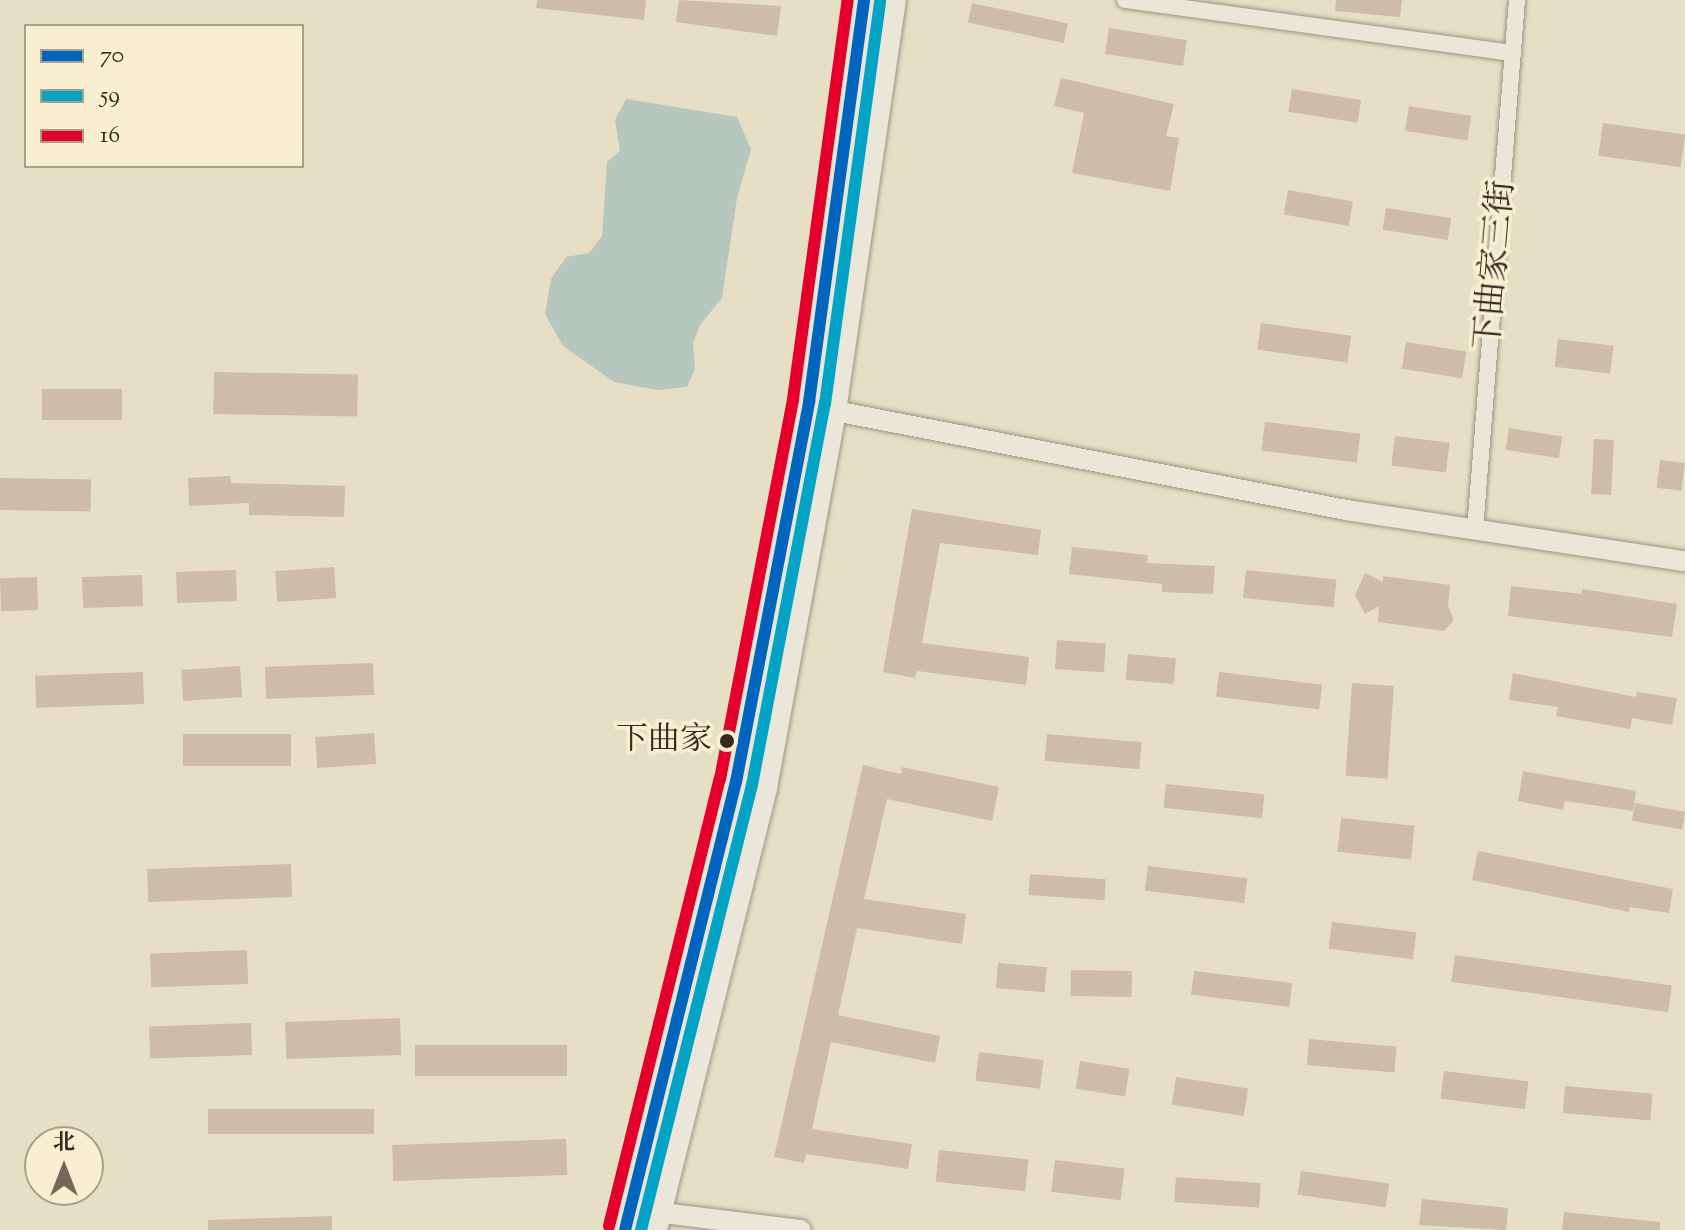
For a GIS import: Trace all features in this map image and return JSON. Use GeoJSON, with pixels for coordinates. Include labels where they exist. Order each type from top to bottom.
{"type":"FeatureCollection","features":[{"type":"Feature","properties":{"kind":"main road"},"geometry":{"type":"LineString","coordinates":[[628,1220],[736,782],[809,402],[864,0]]}},
{"type":"Feature","properties":{"kind":"main road"},"geometry":{"type":"LineString","coordinates":[[658,1222],[766,788],[835,411],[895,0]]}},
{"type":"Feature","properties":{"kind":"street"},"geometry":{"type":"LineString","coordinates":[[1125,0],[1513,53]]}},
{"type":"Feature","properties":{"kind":"street","name":"下曲家三街"},"geometry":{"type":"LineString","coordinates":[[1475,530],[1517,0]]}},
{"type":"Feature","properties":{"kind":"street"},"geometry":{"type":"LineString","coordinates":[[835,411],[1475,530],[1685,561]]}},
{"type":"Feature","properties":{"kind":"street"},"geometry":{"type":"LineString","coordinates":[[628,1220],[801,1230]]}},
{"type":"Feature","properties":{"kind":"shaded area"},"geometry":{"type":"Polygon","coordinates":[[[626,99],[737,117],[751,149],[737,198],[722,298],[700,325],[693,343],[695,369],[687,387],[657,390],[614,382],[563,346],[545,314],[551,279],[566,257],[589,253],[602,236],[607,162],[620,151],[615,120],[626,99]]]}},
{"type":"Feature","properties":{"kind":"building"},"geometry":{"type":"Polygon","coordinates":[[[537,0],[646,0],[644,20],[536,8],[537,0]]]}},
{"type":"Feature","properties":{"kind":"building"},"geometry":{"type":"Polygon","coordinates":[[[679,0],[781,6],[777,36],[676,22],[679,0]]]}},
{"type":"Feature","properties":{"kind":"building"},"geometry":{"type":"Polygon","coordinates":[[[1336,0],[1402,0],[1400,17],[1335,11],[1336,0]]]}},
{"type":"Feature","properties":{"kind":"building"},"geometry":{"type":"Polygon","coordinates":[[[972,3],[1068,23],[1064,43],[968,23],[972,3]]]}},
{"type":"Feature","properties":{"kind":"building"},"geometry":{"type":"Polygon","coordinates":[[[1109,28],[1187,40],[1183,66],[1105,54],[1109,28]]]}},
{"type":"Feature","properties":{"kind":"building"},"geometry":{"type":"Polygon","coordinates":[[[1061,78],[1174,104],[1166,136],[1179,138],[1170,191],[1072,173],[1084,113],[1054,106],[1061,78]]]}},
{"type":"Feature","properties":{"kind":"building"},"geometry":{"type":"Polygon","coordinates":[[[1292,89],[1361,100],[1358,123],[1288,112],[1292,89]]]}},
{"type":"Feature","properties":{"kind":"building"},"geometry":{"type":"Polygon","coordinates":[[[1409,106],[1471,116],[1467,141],[1405,131],[1409,106]]]}},
{"type":"Feature","properties":{"kind":"building"},"geometry":{"type":"Polygon","coordinates":[[[1603,123],[1685,135],[1681,167],[1598,156],[1603,123]]]}},
{"type":"Feature","properties":{"kind":"building"},"geometry":{"type":"Polygon","coordinates":[[[1288,190],[1353,201],[1349,226],[1284,215],[1288,190]]]}},
{"type":"Feature","properties":{"kind":"building"},"geometry":{"type":"Polygon","coordinates":[[[1386,208],[1451,218],[1448,240],[1383,230],[1386,208]]]}},
{"type":"Feature","properties":{"kind":"building"},"geometry":{"type":"Polygon","coordinates":[[[1261,323],[1351,336],[1347,362],[1257,350],[1261,323]]]}},
{"type":"Feature","properties":{"kind":"building"},"geometry":{"type":"Polygon","coordinates":[[[1558,339],[1614,346],[1610,374],[1555,367],[1558,339]]]}},
{"type":"Feature","properties":{"kind":"building"},"geometry":{"type":"Polygon","coordinates":[[[1406,342],[1466,352],[1462,378],[1402,369],[1406,342]]]}},
{"type":"Feature","properties":{"kind":"building"},"geometry":{"type":"Polygon","coordinates":[[[214,372],[358,375],[357,417],[213,414],[214,372]]]}},
{"type":"Feature","properties":{"kind":"building"},"geometry":{"type":"Polygon","coordinates":[[[42,389],[122,389],[122,420],[42,420],[42,389]]]}},
{"type":"Feature","properties":{"kind":"building"},"geometry":{"type":"Polygon","coordinates":[[[1265,422],[1360,434],[1357,462],[1261,451],[1265,422]]]}},
{"type":"Feature","properties":{"kind":"building"},"geometry":{"type":"Polygon","coordinates":[[[1509,428],[1562,436],[1559,458],[1506,450],[1509,428]]]}},
{"type":"Feature","properties":{"kind":"building"},"geometry":{"type":"Polygon","coordinates":[[[1395,436],[1450,443],[1446,472],[1391,466],[1395,436]]]}},
{"type":"Feature","properties":{"kind":"building"},"geometry":{"type":"Polygon","coordinates":[[[1594,439],[1614,440],[1611,495],[1591,494],[1594,439]]]}},
{"type":"Feature","properties":{"kind":"building"},"geometry":{"type":"Polygon","coordinates":[[[1660,460],[1685,463],[1681,491],[1657,488],[1660,460]]]}},
{"type":"Feature","properties":{"kind":"building"},"geometry":{"type":"Polygon","coordinates":[[[230,476],[231,483],[345,486],[344,517],[249,515],[249,503],[189,506],[188,478],[230,476]]]}},
{"type":"Feature","properties":{"kind":"building"},"geometry":{"type":"Polygon","coordinates":[[[0,478],[91,480],[90,512],[0,510],[0,478]]]}},
{"type":"Feature","properties":{"kind":"building"},"geometry":{"type":"Polygon","coordinates":[[[912,509],[1041,530],[1038,555],[940,543],[922,643],[1029,657],[1026,685],[917,671],[915,678],[883,672],[912,509]]]}},
{"type":"Feature","properties":{"kind":"building"},"geometry":{"type":"Polygon","coordinates":[[[1072,547],[1148,555],[1147,563],[1215,566],[1213,594],[1162,592],[1162,584],[1069,574],[1072,547]]]}},
{"type":"Feature","properties":{"kind":"building"},"geometry":{"type":"Polygon","coordinates":[[[334,567],[336,598],[277,602],[275,571],[334,567]]]}},
{"type":"Feature","properties":{"kind":"building"},"geometry":{"type":"Polygon","coordinates":[[[236,570],[237,601],[177,603],[176,572],[236,570]]]}},
{"type":"Feature","properties":{"kind":"building"},"geometry":{"type":"Polygon","coordinates":[[[1246,570],[1337,580],[1334,607],[1243,598],[1246,570]]]}},
{"type":"Feature","properties":{"kind":"building"},"geometry":{"type":"Polygon","coordinates":[[[1365,573],[1383,582],[1383,576],[1450,585],[1448,606],[1454,620],[1444,631],[1378,622],[1379,606],[1365,614],[1355,595],[1365,573]]]}},
{"type":"Feature","properties":{"kind":"building"},"geometry":{"type":"Polygon","coordinates":[[[142,575],[143,606],[83,608],[82,577],[142,575]]]}},
{"type":"Feature","properties":{"kind":"building"},"geometry":{"type":"Polygon","coordinates":[[[37,577],[38,610],[1,611],[0,578],[37,577]]]}},
{"type":"Feature","properties":{"kind":"building"},"geometry":{"type":"Polygon","coordinates":[[[1511,586],[1582,594],[1582,589],[1677,604],[1672,637],[1508,616],[1511,586]]]}},
{"type":"Feature","properties":{"kind":"building"},"geometry":{"type":"Polygon","coordinates":[[[1057,640],[1106,643],[1104,672],[1055,669],[1057,640]]]}},
{"type":"Feature","properties":{"kind":"building"},"geometry":{"type":"Polygon","coordinates":[[[1128,654],[1176,658],[1174,684],[1126,680],[1128,654]]]}},
{"type":"Feature","properties":{"kind":"building"},"geometry":{"type":"Polygon","coordinates":[[[373,663],[374,695],[266,699],[265,667],[373,663]]]}},
{"type":"Feature","properties":{"kind":"building"},"geometry":{"type":"Polygon","coordinates":[[[240,666],[242,697],[183,701],[181,670],[240,666]]]}},
{"type":"Feature","properties":{"kind":"building"},"geometry":{"type":"Polygon","coordinates":[[[143,672],[144,704],[36,708],[35,676],[143,672]]]}},
{"type":"Feature","properties":{"kind":"building"},"geometry":{"type":"Polygon","coordinates":[[[1219,672],[1322,685],[1319,709],[1216,697],[1219,672]]]}},
{"type":"Feature","properties":{"kind":"building"},"geometry":{"type":"Polygon","coordinates":[[[1513,673],[1636,697],[1637,692],[1677,698],[1672,725],[1632,718],[1630,729],[1556,716],[1558,707],[1509,700],[1513,673]]]}},
{"type":"Feature","properties":{"kind":"building"},"geometry":{"type":"Polygon","coordinates":[[[1352,683],[1394,686],[1387,779],[1346,776],[1352,683]]]}},
{"type":"Feature","properties":{"kind":"building"},"geometry":{"type":"Polygon","coordinates":[[[374,733],[376,764],[317,768],[315,737],[374,733]]]}},
{"type":"Feature","properties":{"kind":"building"},"geometry":{"type":"Polygon","coordinates":[[[183,734],[291,734],[291,766],[183,766],[183,734]]]}},
{"type":"Feature","properties":{"kind":"building"},"geometry":{"type":"Polygon","coordinates":[[[1047,734],[1142,742],[1139,769],[1045,761],[1047,734]]]}},
{"type":"Feature","properties":{"kind":"building"},"geometry":{"type":"Polygon","coordinates":[[[863,765],[901,774],[902,767],[999,787],[992,821],[887,799],[864,899],[966,914],[962,944],[857,928],[838,1015],[940,1036],[935,1063],[831,1042],[812,1129],[912,1144],[908,1169],[806,1154],[804,1163],[774,1157],[863,765]]]}},
{"type":"Feature","properties":{"kind":"building"},"geometry":{"type":"Polygon","coordinates":[[[1523,771],[1636,791],[1633,811],[1565,801],[1563,810],[1518,801],[1523,771]]]}},
{"type":"Feature","properties":{"kind":"building"},"geometry":{"type":"Polygon","coordinates":[[[1166,784],[1264,794],[1262,818],[1163,808],[1166,784]]]}},
{"type":"Feature","properties":{"kind":"building"},"geometry":{"type":"Polygon","coordinates":[[[1635,803],[1685,812],[1682,830],[1632,821],[1635,803]]]}},
{"type":"Feature","properties":{"kind":"building"},"geometry":{"type":"Polygon","coordinates":[[[1341,818],[1415,826],[1411,860],[1337,852],[1341,818]]]}},
{"type":"Feature","properties":{"kind":"building"},"geometry":{"type":"Polygon","coordinates":[[[1478,851],[1673,889],[1669,913],[1630,907],[1629,912],[1472,880],[1478,851]]]}},
{"type":"Feature","properties":{"kind":"building"},"geometry":{"type":"Polygon","coordinates":[[[291,864],[292,897],[148,902],[147,869],[291,864]]]}},
{"type":"Feature","properties":{"kind":"building"},"geometry":{"type":"Polygon","coordinates":[[[1148,866],[1247,878],[1244,903],[1145,891],[1148,866]]]}},
{"type":"Feature","properties":{"kind":"building"},"geometry":{"type":"Polygon","coordinates":[[[1030,874],[1106,879],[1104,900],[1029,895],[1030,874]]]}},
{"type":"Feature","properties":{"kind":"building"},"geometry":{"type":"Polygon","coordinates":[[[1332,922],[1416,932],[1413,959],[1329,949],[1332,922]]]}},
{"type":"Feature","properties":{"kind":"building"},"geometry":{"type":"Polygon","coordinates":[[[247,950],[248,984],[151,987],[150,953],[247,950]]]}},
{"type":"Feature","properties":{"kind":"building"},"geometry":{"type":"Polygon","coordinates":[[[1455,955],[1672,985],[1668,1012],[1451,982],[1455,955]]]}},
{"type":"Feature","properties":{"kind":"building"},"geometry":{"type":"Polygon","coordinates":[[[998,963],[1047,967],[1045,992],[996,988],[998,963]]]}},
{"type":"Feature","properties":{"kind":"building"},"geometry":{"type":"Polygon","coordinates":[[[1071,970],[1132,971],[1132,997],[1071,996],[1071,970]]]}},
{"type":"Feature","properties":{"kind":"building"},"geometry":{"type":"Polygon","coordinates":[[[1194,971],[1292,983],[1289,1007],[1191,995],[1194,971]]]}},
{"type":"Feature","properties":{"kind":"building"},"geometry":{"type":"Polygon","coordinates":[[[400,1018],[401,1055],[286,1059],[285,1022],[400,1018]]]}},
{"type":"Feature","properties":{"kind":"building"},"geometry":{"type":"Polygon","coordinates":[[[251,1023],[252,1055],[150,1059],[149,1027],[251,1023]]]}},
{"type":"Feature","properties":{"kind":"building"},"geometry":{"type":"Polygon","coordinates":[[[1309,1039],[1397,1047],[1394,1073],[1307,1065],[1309,1039]]]}},
{"type":"Feature","properties":{"kind":"building"},"geometry":{"type":"Polygon","coordinates":[[[415,1045],[567,1045],[567,1076],[415,1076],[415,1045]]]}},
{"type":"Feature","properties":{"kind":"building"},"geometry":{"type":"Polygon","coordinates":[[[979,1052],[1044,1060],[1040,1089],[975,1081],[979,1052]]]}},
{"type":"Feature","properties":{"kind":"building"},"geometry":{"type":"Polygon","coordinates":[[[1080,1061],[1129,1069],[1125,1096],[1076,1089],[1080,1061]]]}},
{"type":"Feature","properties":{"kind":"building"},"geometry":{"type":"Polygon","coordinates":[[[1444,1071],[1528,1081],[1525,1109],[1441,1099],[1444,1071]]]}},
{"type":"Feature","properties":{"kind":"building"},"geometry":{"type":"Polygon","coordinates":[[[1176,1077],[1248,1088],[1244,1116],[1172,1105],[1176,1077]]]}},
{"type":"Feature","properties":{"kind":"building"},"geometry":{"type":"Polygon","coordinates":[[[1565,1086],[1653,1094],[1650,1121],[1563,1113],[1565,1086]]]}},
{"type":"Feature","properties":{"kind":"building"},"geometry":{"type":"Polygon","coordinates":[[[208,1109],[374,1109],[374,1134],[208,1134],[208,1109]]]}},
{"type":"Feature","properties":{"kind":"building"},"geometry":{"type":"Polygon","coordinates":[[[566,1139],[567,1175],[393,1181],[392,1145],[566,1139]]]}},
{"type":"Feature","properties":{"kind":"building"},"geometry":{"type":"Polygon","coordinates":[[[939,1150],[1029,1159],[1025,1191],[936,1182],[939,1150]]]}},
{"type":"Feature","properties":{"kind":"building"},"geometry":{"type":"Polygon","coordinates":[[[1055,1160],[1124,1169],[1121,1200],[1051,1192],[1055,1160]]]}},
{"type":"Feature","properties":{"kind":"building"},"geometry":{"type":"Polygon","coordinates":[[[1301,1171],[1389,1183],[1386,1207],[1298,1195],[1301,1171]]]}},
{"type":"Feature","properties":{"kind":"building"},"geometry":{"type":"Polygon","coordinates":[[[1176,1177],[1261,1183],[1259,1208],[1174,1202],[1176,1177]]]}},
{"type":"Feature","properties":{"kind":"building"},"geometry":{"type":"Polygon","coordinates":[[[1422,1199],[1508,1208],[1506,1230],[1419,1225],[1422,1199]]]}},
{"type":"Feature","properties":{"kind":"building"},"geometry":{"type":"Polygon","coordinates":[[[1564,1212],[1660,1222],[1660,1230],[1562,1230],[1564,1212]]]}},
{"type":"Feature","properties":{"kind":"building"},"geometry":{"type":"Polygon","coordinates":[[[332,1216],[332,1230],[208,1230],[208,1220],[332,1216]]]}},
{"type":"Feature","properties":{"kind":"transit line","name":"16"},"geometry":{"type":"LineString","coordinates":[[609,1226],[720,779],[793,399],[848,0]]}},
{"type":"Feature","properties":{"kind":"transit line","name":"70"},"geometry":{"type":"LineString","coordinates":[[625,1230],[736,782],[809,402],[864,0]]}},
{"type":"Feature","properties":{"kind":"transit line","name":"59"},"geometry":{"type":"LineString","coordinates":[[641,1230],[752,785],[825,404],[880,2]]}},
{"type":"Feature","properties":{"kind":"place","name":"下曲家"},"geometry":{"type":"Point","coordinates":[727,741]}}]}
